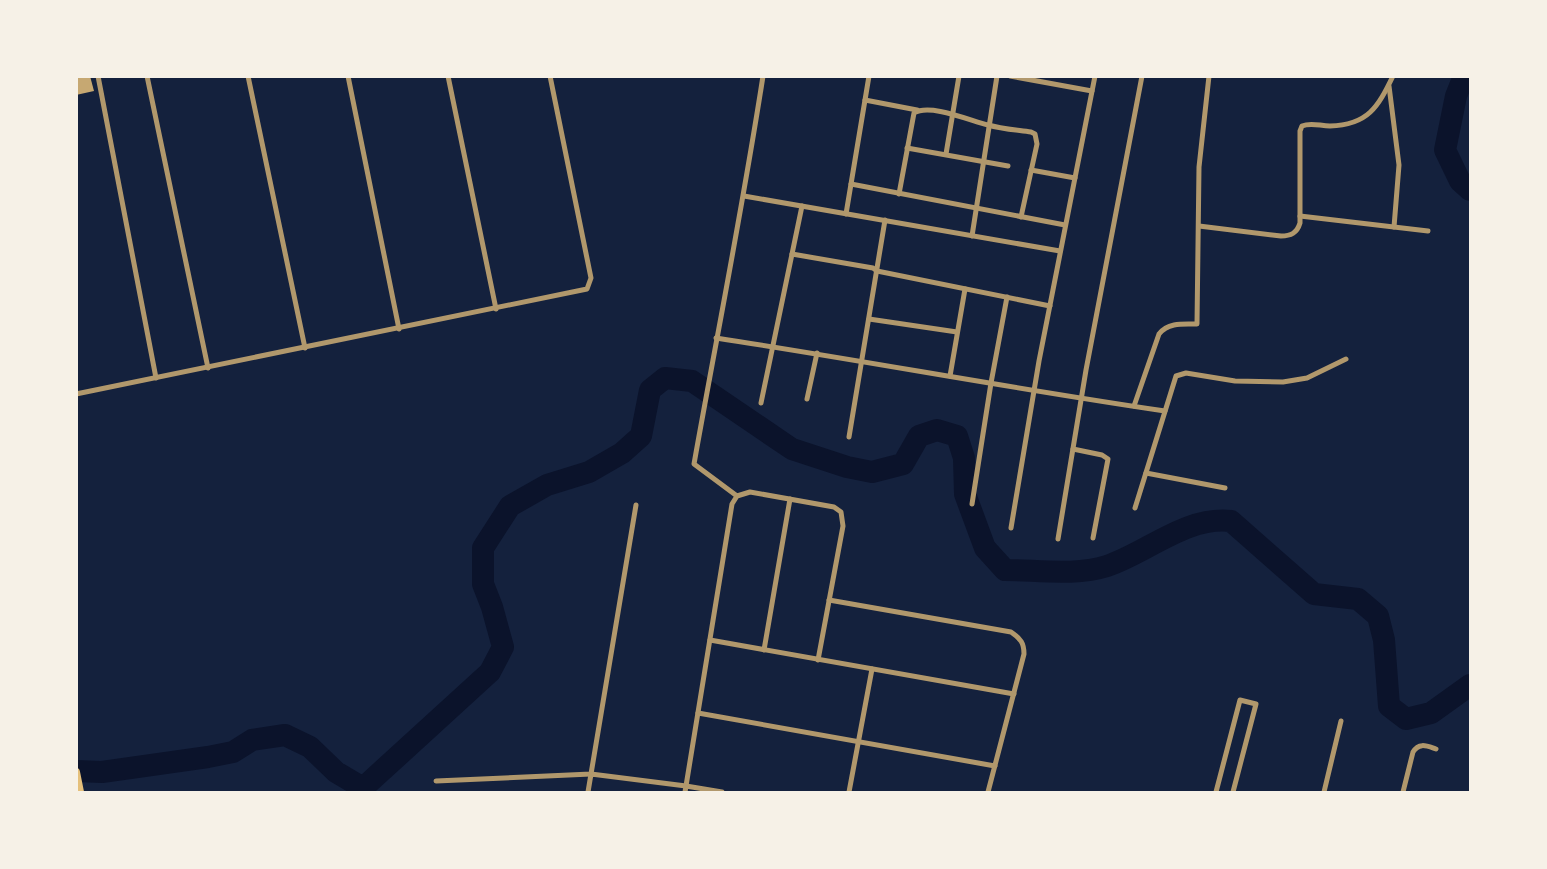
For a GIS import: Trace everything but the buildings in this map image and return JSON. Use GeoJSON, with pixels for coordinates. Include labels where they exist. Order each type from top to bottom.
{"type":"FeatureCollection","features":[{"type":"Feature","properties":{"kind":"main road"},"geometry":{"type":"LineString","coordinates":[[76,772],[80,792]]}},
{"type":"Feature","properties":{"kind":"street"},"geometry":{"type":"LineString","coordinates":[[98,76],[156,378]]}},
{"type":"Feature","properties":{"kind":"street"},"geometry":{"type":"LineString","coordinates":[[147,76],[208,368]]}},
{"type":"Feature","properties":{"kind":"street"},"geometry":{"type":"LineString","coordinates":[[248,76],[305,348]]}},
{"type":"Feature","properties":{"kind":"street"},"geometry":{"type":"LineString","coordinates":[[348,76],[399,329]]}},
{"type":"Feature","properties":{"kind":"street"},"geometry":{"type":"LineString","coordinates":[[448,76],[496,309]]}},
{"type":"Feature","properties":{"kind":"street"},"geometry":{"type":"LineString","coordinates":[[76,394],[587,289],[591,278],[550,76]]}},
{"type":"Feature","properties":{"kind":"street"},"geometry":{"type":"LineString","coordinates":[[737,496],[694,465],[744,196],[763,76]]}},
{"type":"Feature","properties":{"kind":"street"},"geometry":{"type":"LineString","coordinates":[[846,214],[869,76]]}},
{"type":"Feature","properties":{"kind":"street"},"geometry":{"type":"LineString","coordinates":[[946,154],[959,76]]}},
{"type":"Feature","properties":{"kind":"street"},"geometry":{"type":"LineString","coordinates":[[972,236],[998,76]]}},
{"type":"Feature","properties":{"kind":"street"},"geometry":{"type":"LineString","coordinates":[[1010,76],[1046,80],[1092,91]]}},
{"type":"Feature","properties":{"kind":"street"},"geometry":{"type":"LineString","coordinates":[[1011,528],[1060,251],[1095,76]]}},
{"type":"Feature","properties":{"kind":"street"},"geometry":{"type":"LineString","coordinates":[[1058,539],[1081,398],[1142,76]]}},
{"type":"Feature","properties":{"kind":"street"},"geometry":{"type":"LineString","coordinates":[[1134,406],[1163,329],[1174,325],[1197,324],[1199,167],[1209,76]]}},
{"type":"Feature","properties":{"kind":"street"},"geometry":{"type":"LineString","coordinates":[[1198,226],[1288,236],[1298,229],[1300,131],[1302,126],[1306,124],[1336,126],[1364,118],[1379,104],[1393,76]]}},
{"type":"Feature","properties":{"kind":"street"},"geometry":{"type":"LineString","coordinates":[[1389,85],[1399,165],[1394,227]]}},
{"type":"Feature","properties":{"kind":"street"},"geometry":{"type":"LineString","coordinates":[[865,100],[953,115],[989,126],[1035,134],[1037,144],[1021,217]]}},
{"type":"Feature","properties":{"kind":"street"},"geometry":{"type":"LineString","coordinates":[[899,194],[912,118],[917,110]]}},
{"type":"Feature","properties":{"kind":"street"},"geometry":{"type":"LineString","coordinates":[[907,148],[1008,166]]}},
{"type":"Feature","properties":{"kind":"street"},"geometry":{"type":"LineString","coordinates":[[1030,170],[1075,178]]}},
{"type":"Feature","properties":{"kind":"street"},"geometry":{"type":"LineString","coordinates":[[851,184],[1065,225]]}},
{"type":"Feature","properties":{"kind":"street"},"geometry":{"type":"LineString","coordinates":[[744,196],[1060,251]]}},
{"type":"Feature","properties":{"kind":"street"},"geometry":{"type":"LineString","coordinates":[[761,403],[802,206]]}},
{"type":"Feature","properties":{"kind":"street"},"geometry":{"type":"LineString","coordinates":[[1300,216],[1428,231]]}},
{"type":"Feature","properties":{"kind":"street"},"geometry":{"type":"LineString","coordinates":[[849,437],[885,220]]}},
{"type":"Feature","properties":{"kind":"street"},"geometry":{"type":"LineString","coordinates":[[792,254],[873,267],[877,271],[1050,306]]}},
{"type":"Feature","properties":{"kind":"street"},"geometry":{"type":"LineString","coordinates":[[950,376],[965,289]]}},
{"type":"Feature","properties":{"kind":"street"},"geometry":{"type":"LineString","coordinates":[[972,504],[1007,297]]}},
{"type":"Feature","properties":{"kind":"street"},"geometry":{"type":"LineString","coordinates":[[869,320],[957,332]]}},
{"type":"Feature","properties":{"kind":"street"},"geometry":{"type":"LineString","coordinates":[[716,338],[1166,411]]}},
{"type":"Feature","properties":{"kind":"street"},"geometry":{"type":"LineString","coordinates":[[807,399],[817,353]]}},
{"type":"Feature","properties":{"kind":"street"},"geometry":{"type":"LineString","coordinates":[[1135,508],[1174,380],[1181,373],[1235,381],[1283,382],[1307,378],[1346,359]]}},
{"type":"Feature","properties":{"kind":"street"},"geometry":{"type":"LineString","coordinates":[[1073,449],[1102,454],[1108,459],[1093,538]]}},
{"type":"Feature","properties":{"kind":"street"},"geometry":{"type":"LineString","coordinates":[[1146,472],[1225,488]]}},
{"type":"Feature","properties":{"kind":"street"},"geometry":{"type":"LineString","coordinates":[[685,789],[732,504],[737,496],[750,492],[834,507],[841,512],[843,526],[818,660]]}},
{"type":"Feature","properties":{"kind":"street"},"geometry":{"type":"LineString","coordinates":[[764,650],[790,499]]}},
{"type":"Feature","properties":{"kind":"street"},"geometry":{"type":"LineString","coordinates":[[588,792],[636,505]]}},
{"type":"Feature","properties":{"kind":"street"},"geometry":{"type":"LineString","coordinates":[[829,600],[1011,632],[1024,644],[1024,654],[988,792]]}},
{"type":"Feature","properties":{"kind":"street"},"geometry":{"type":"LineString","coordinates":[[710,640],[1014,694]]}},
{"type":"Feature","properties":{"kind":"street"},"geometry":{"type":"LineString","coordinates":[[849,792],[872,669]]}},
{"type":"Feature","properties":{"kind":"street"},"geometry":{"type":"LineString","coordinates":[[1216,792],[1240,700],[1256,704],[1233,792]]}},
{"type":"Feature","properties":{"kind":"street"},"geometry":{"type":"LineString","coordinates":[[698,713],[995,766]]}},
{"type":"Feature","properties":{"kind":"street"},"geometry":{"type":"LineString","coordinates":[[1324,792],[1341,721]]}},
{"type":"Feature","properties":{"kind":"street"},"geometry":{"type":"LineString","coordinates":[[1403,792],[1416,748],[1424,745],[1436,749]]}},
{"type":"Feature","properties":{"kind":"street"},"geometry":{"type":"LineString","coordinates":[[436,781],[591,774],[685,789],[722,792]]}},
{"type":"Feature","properties":{"kind":"waterway"},"geometry":{"type":"LineString","coordinates":[[1464,76],[1456,96],[1445,150],[1460,181],[1470,190]]}},
{"type":"Feature","properties":{"kind":"waterway"},"geometry":{"type":"LineString","coordinates":[[76,771],[102,772],[208,757],[233,752],[252,740],[285,735],[310,747],[336,772],[363,788],[490,672],[503,647],[483,584],[483,548],[510,506],[547,485],[589,472],[622,453],[641,436],[650,390],[665,378],[692,381],[792,449],[847,467],[872,472],[903,464],[919,436],[937,430],[957,436],[964,458],[965,494],[985,548],[1005,570],[1070,572],[1095,569],[1122,560],[1183,529],[1214,521],[1231,521],[1314,594],[1358,599],[1378,616],[1384,640],[1389,706],[1406,719],[1431,713],[1470,685]]}},
{"type":"Feature","properties":{"kind":"waterway"},"geometry":{"type":"LineString","coordinates":[[360,792],[363,788]]}}]}
